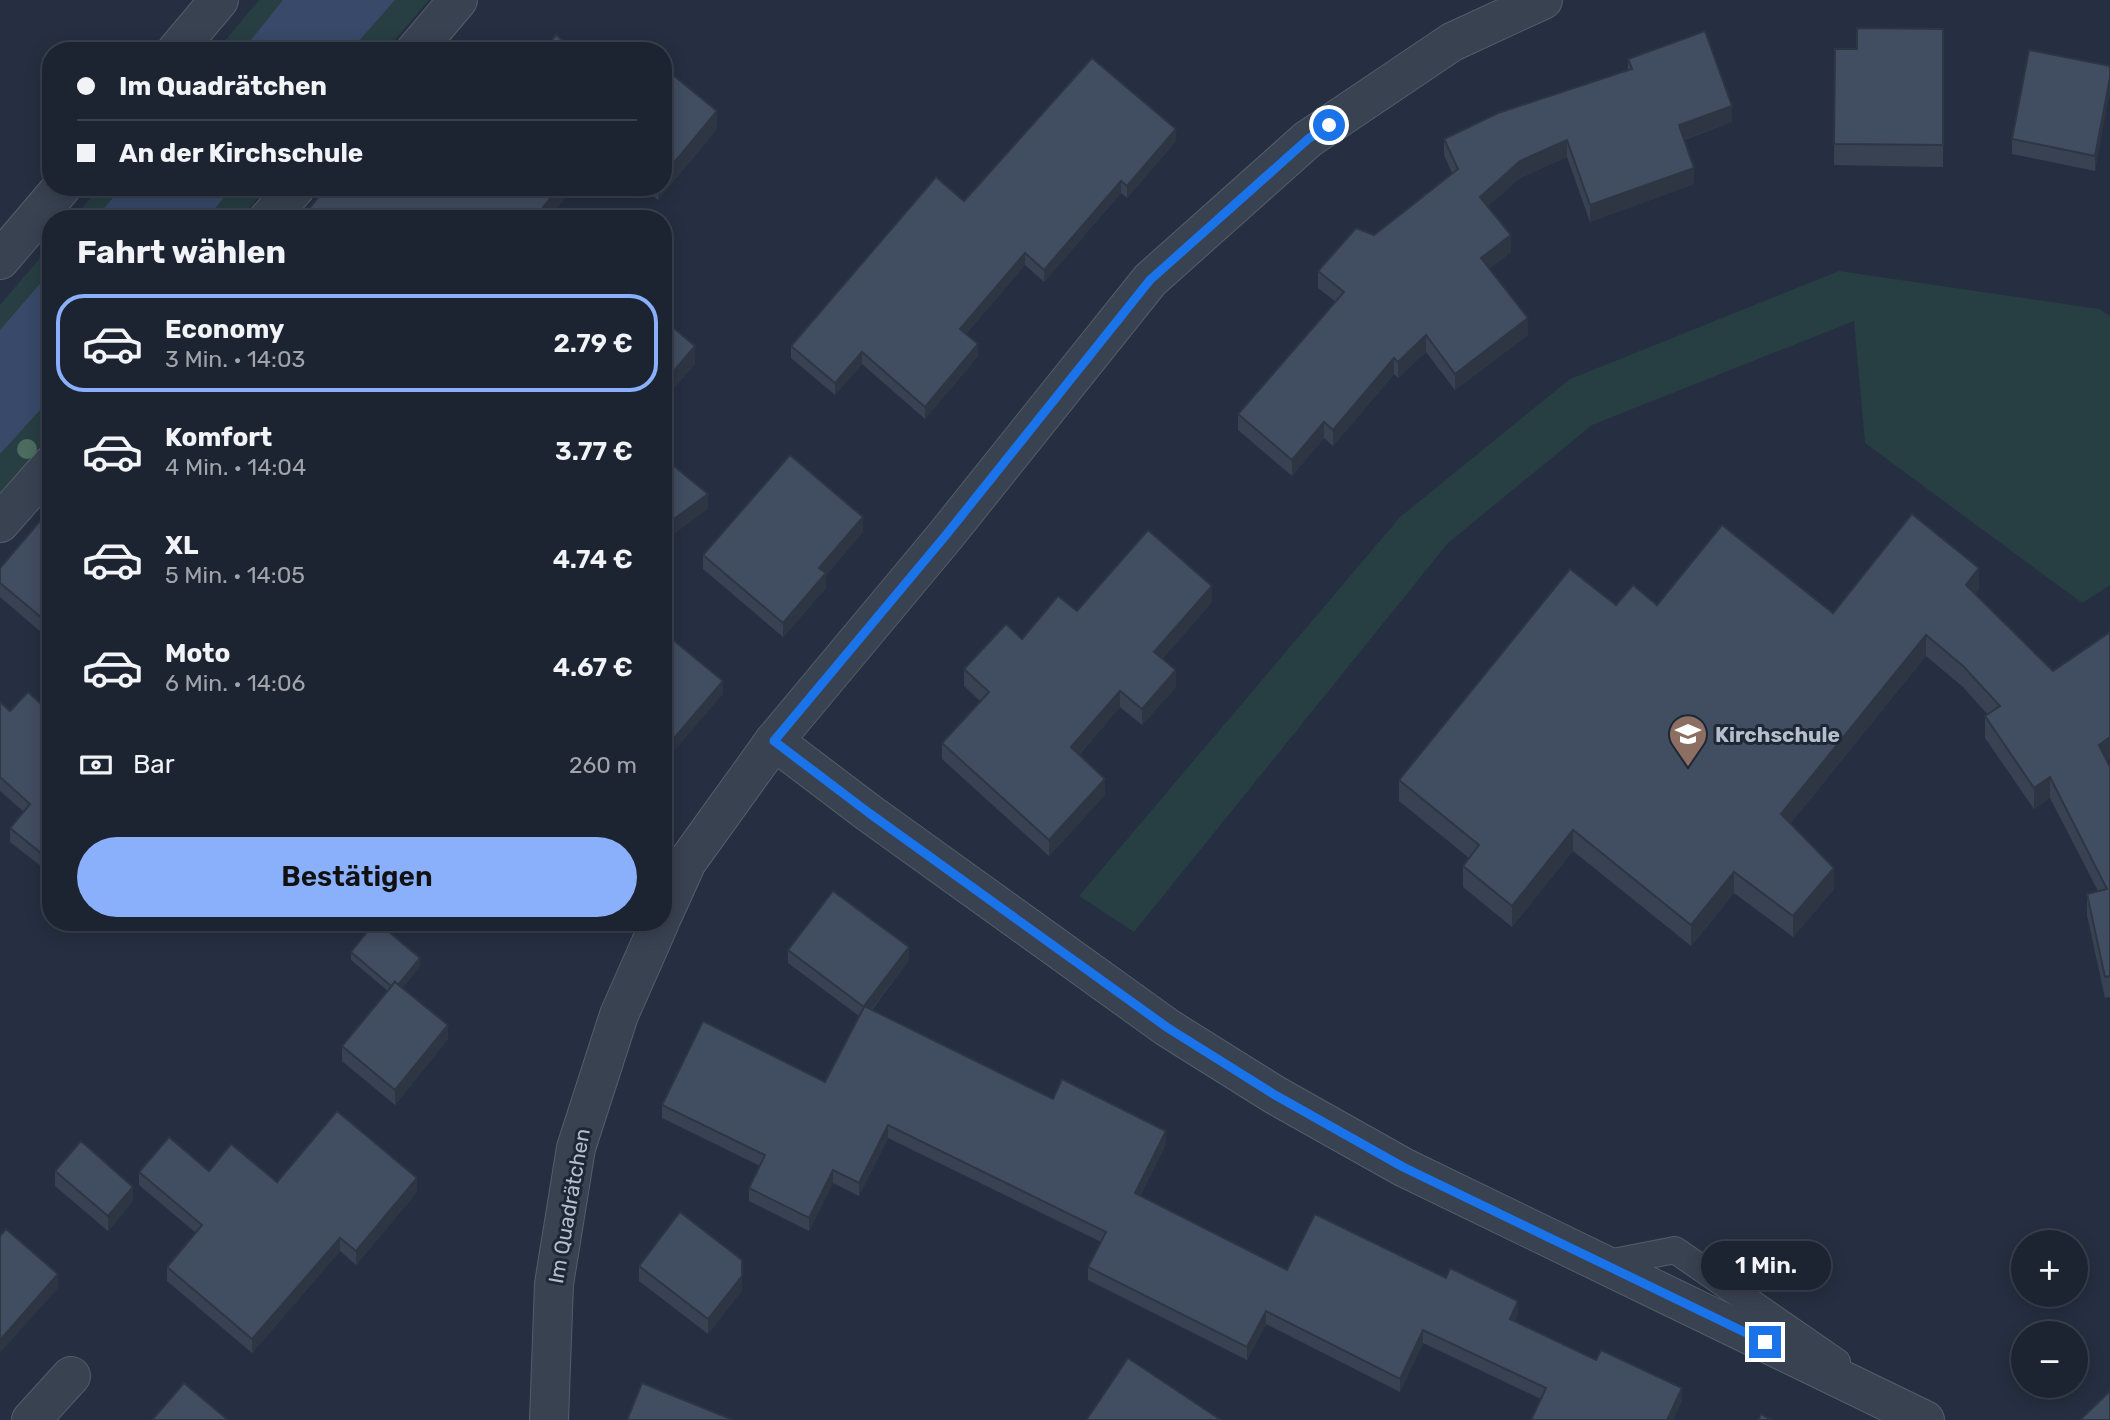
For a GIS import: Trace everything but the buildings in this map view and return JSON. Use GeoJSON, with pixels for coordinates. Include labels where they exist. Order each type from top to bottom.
{"type":"FeatureCollection","features":[{"type":"Feature","properties":{"kind":"street"},"geometry":{"type":"LineString","coordinates":[[184,42],[219,0]]}},
{"type":"Feature","properties":{"kind":"street"},"geometry":{"type":"LineString","coordinates":[[423,42],[458,0]]}},
{"type":"Feature","properties":{"kind":"street"},"geometry":{"type":"LineString","coordinates":[[672,895],[687,862],[774,741],[946,535],[1150,280],[1308,139],[1452,42],[1543,0]]}},
{"type":"Feature","properties":{"kind":"street"},"geometry":{"type":"LineString","coordinates":[[42,210],[54,196]]}},
{"type":"Feature","properties":{"kind":"street"},"geometry":{"type":"LineString","coordinates":[[276,210],[288,196]]}},
{"type":"Feature","properties":{"kind":"street"},"geometry":{"type":"LineString","coordinates":[[0,260],[42,211]]}},
{"type":"Feature","properties":{"kind":"street"},"geometry":{"type":"LineString","coordinates":[[0,523],[42,475]]}},
{"type":"Feature","properties":{"kind":"street"},"geometry":{"type":"LineString","coordinates":[[774,741],[869,813],[1168,1028],[1264,1089],[1403,1167],[1918,1416]]}},
{"type":"Feature","properties":{"kind":"street","name":"Im Quadrätchen"},"geometry":{"type":"LineString","coordinates":[[549,1420],[554,1284],[576,1148],[619,1015],[656,931]]}},
{"type":"Feature","properties":{"kind":"street"},"geometry":{"type":"LineString","coordinates":[[30,1420],[71,1376]]}},
{"type":"Feature","properties":{"kind":"green space"},"geometry":{"type":"Polygon","coordinates":[[[259,0],[429,0],[393,42],[224,42],[259,0]]]}},
{"type":"Feature","properties":{"kind":"green space"},"geometry":{"type":"Polygon","coordinates":[[[92,196],[259,196],[248,210],[81,210],[92,196]]]}},
{"type":"Feature","properties":{"kind":"green space"},"geometry":{"type":"Polygon","coordinates":[[[42,256],[42,447],[0,496],[0,305],[42,256]]]}},
{"type":"Feature","properties":{"kind":"green space"},"geometry":{"type":"Polygon","coordinates":[[[1839,271],[2099,309],[2110,316],[2110,585],[2082,603],[1865,443],[1854,321],[1592,425],[1448,543],[1134,932],[1079,896],[1400,517],[1570,379],[1839,271]]]}},
{"type":"Feature","properties":{"kind":"water"},"geometry":{"type":"Polygon","coordinates":[[[283,0],[395,0],[358,42],[249,42],[283,0]]]}},
{"type":"Feature","properties":{"kind":"water"},"geometry":{"type":"Polygon","coordinates":[[[114,196],[225,196],[214,210],[103,210],[114,196]]]}},
{"type":"Feature","properties":{"kind":"water"},"geometry":{"type":"Polygon","coordinates":[[[42,281],[42,408],[0,454],[0,330],[42,281]]]}},
{"type":"Feature","properties":{"kind":"place","name":"Kirchschule"},"geometry":{"type":"Point","coordinates":[1688,768]}},
{"type":"Feature","properties":{"kind":"route"},"geometry":{"type":"LineString","coordinates":[[1329,125],[1308,139],[1150,280],[946,535],[774,741],[869,813],[1168,1028],[1275,1095],[1403,1167],[1765,1342]]}}]}
